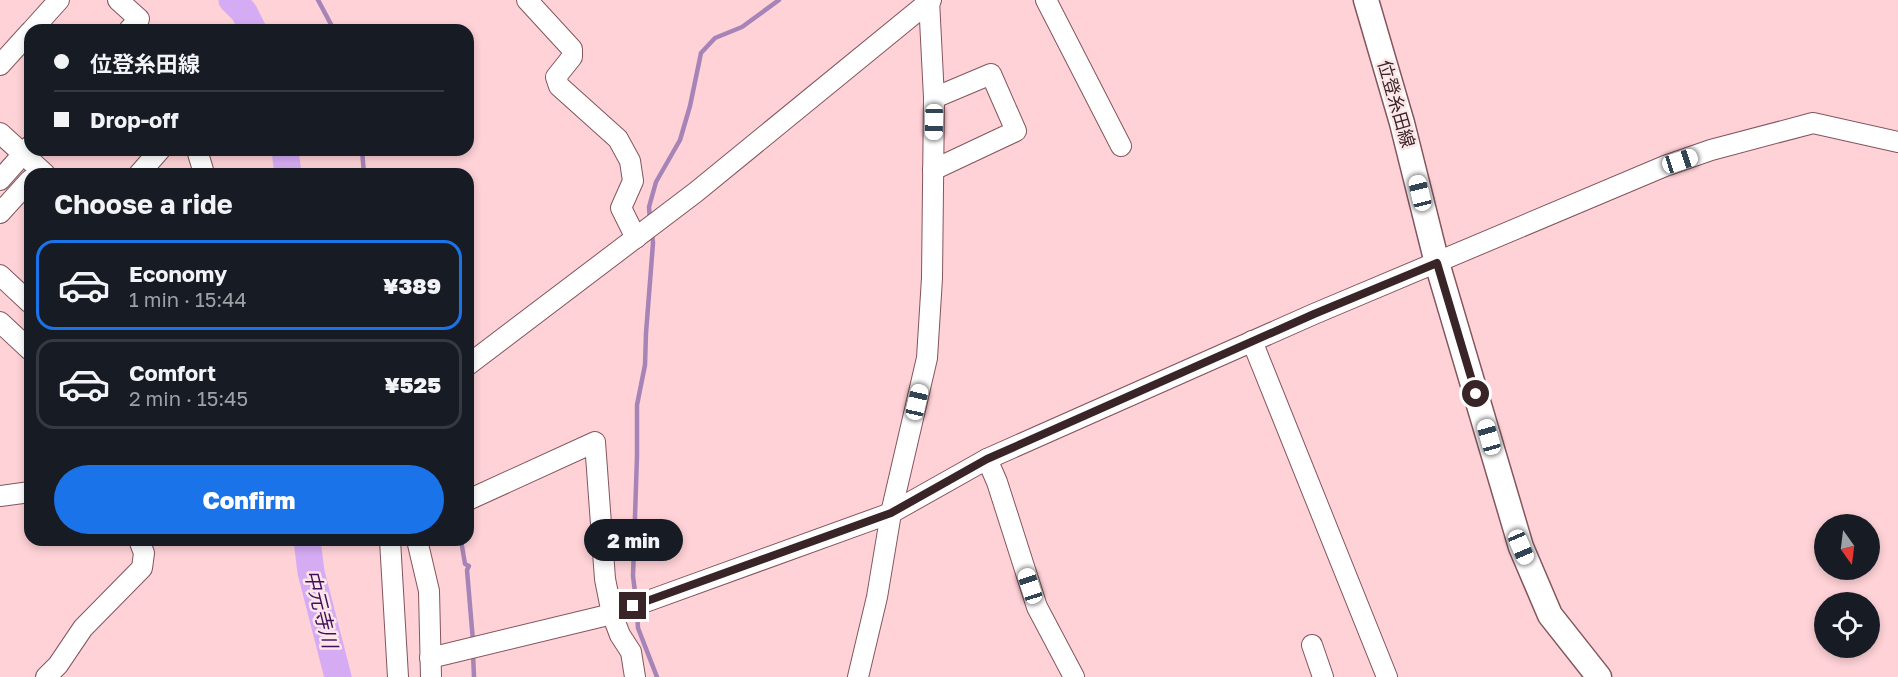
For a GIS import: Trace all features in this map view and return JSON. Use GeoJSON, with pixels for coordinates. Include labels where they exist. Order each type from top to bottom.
{"type":"FeatureCollection","features":[{"type":"Feature","properties":{"kind":"main road","name":"位登糸田線"},"geometry":{"type":"LineString","coordinates":[[1366,0],[1402,123],[1437,263],[1521,547],[1550,615],[1599,677]]}},
{"type":"Feature","properties":{"kind":"street"},"geometry":{"type":"LineString","coordinates":[[37,24],[59,0]]}},
{"type":"Feature","properties":{"kind":"street"},"geometry":{"type":"LineString","coordinates":[[118,0],[139,19],[134,24]]}},
{"type":"Feature","properties":{"kind":"street"},"geometry":{"type":"LineString","coordinates":[[858,677],[877,597],[891,513],[927,358],[932,278],[934,98],[930,0]]}},
{"type":"Feature","properties":{"kind":"street"},"geometry":{"type":"LineString","coordinates":[[474,360],[705,185],[930,0]]}},
{"type":"Feature","properties":{"kind":"street"},"geometry":{"type":"LineString","coordinates":[[1046,0],[1121,146]]}},
{"type":"Feature","properties":{"kind":"street"},"geometry":{"type":"LineString","coordinates":[[532,2],[572,49],[572,57],[556,77],[559,86],[618,139],[630,161],[633,181],[621,207],[636,238]]}},
{"type":"Feature","properties":{"kind":"street"},"geometry":{"type":"LineString","coordinates":[[0,65],[24,39]]}},
{"type":"Feature","properties":{"kind":"street"},"geometry":{"type":"LineString","coordinates":[[933,170],[1016,131],[991,74],[934,98]]}},
{"type":"Feature","properties":{"kind":"street"},"geometry":{"type":"LineString","coordinates":[[418,546],[429,591],[430,667],[612,614],[891,513],[987,459],[1252,341],[1665,166],[1712,150],[1813,123],[1898,142]]}},
{"type":"Feature","properties":{"kind":"street"},"geometry":{"type":"LineString","coordinates":[[12,145],[32,168]]}},
{"type":"Feature","properties":{"kind":"street"},"geometry":{"type":"LineString","coordinates":[[0,180],[12,145]]}},
{"type":"Feature","properties":{"kind":"street"},"geometry":{"type":"LineString","coordinates":[[144,168],[155,156]]}},
{"type":"Feature","properties":{"kind":"street"},"geometry":{"type":"LineString","coordinates":[[0,213],[24,188]]}},
{"type":"Feature","properties":{"kind":"street"},"geometry":{"type":"LineString","coordinates":[[0,275],[24,297]]}},
{"type":"Feature","properties":{"kind":"street"},"geometry":{"type":"LineString","coordinates":[[0,322],[24,344]]}},
{"type":"Feature","properties":{"kind":"street"},"geometry":{"type":"LineString","coordinates":[[1252,341],[1387,677]]}},
{"type":"Feature","properties":{"kind":"street"},"geometry":{"type":"LineString","coordinates":[[474,497],[596,442],[605,579],[612,614],[620,635],[631,652],[635,677]]}},
{"type":"Feature","properties":{"kind":"street"},"geometry":{"type":"LineString","coordinates":[[987,459],[997,482],[1037,606],[1074,677]]}},
{"type":"Feature","properties":{"kind":"street"},"geometry":{"type":"LineString","coordinates":[[0,496],[24,493]]}},
{"type":"Feature","properties":{"kind":"street"},"geometry":{"type":"LineString","coordinates":[[46,677],[58,665],[83,627],[142,568],[144,553],[141,546]]}},
{"type":"Feature","properties":{"kind":"street"},"geometry":{"type":"LineString","coordinates":[[390,546],[398,677]]}},
{"type":"Feature","properties":{"kind":"street"},"geometry":{"type":"LineString","coordinates":[[1312,645],[1323,677]]}},
{"type":"Feature","properties":{"kind":"waterway","name":"中元寺川"},"geometry":{"type":"LineString","coordinates":[[232,0],[244,12],[250,24]]}},
{"type":"Feature","properties":{"kind":"waterway"},"geometry":{"type":"LineString","coordinates":[[318,0],[331,24]]}},
{"type":"Feature","properties":{"kind":"waterway"},"geometry":{"type":"LineString","coordinates":[[650,221],[649,207],[656,182],[680,140],[701,53],[715,38],[742,27],[779,0]]}},
{"type":"Feature","properties":{"kind":"waterway","name":"中元寺川"},"geometry":{"type":"LineString","coordinates":[[286,156],[287,168]]}},
{"type":"Feature","properties":{"kind":"waterway"},"geometry":{"type":"LineString","coordinates":[[362,156],[364,168]]}},
{"type":"Feature","properties":{"kind":"waterway"},"geometry":{"type":"LineString","coordinates":[[636,600],[633,576],[637,405],[645,365],[652,232]]}},
{"type":"Feature","properties":{"kind":"waterway","name":"中元寺川"},"geometry":{"type":"LineString","coordinates":[[308,546],[311,572],[338,677]]}},
{"type":"Feature","properties":{"kind":"waterway"},"geometry":{"type":"LineString","coordinates":[[462,546],[465,564],[469,566],[467,570],[473,641]]}},
{"type":"Feature","properties":{"kind":"waterway"},"geometry":{"type":"LineString","coordinates":[[637,611],[638,628],[657,677]]}},
{"type":"Feature","properties":{"kind":"waterway"},"geometry":{"type":"LineString","coordinates":[[473,653],[474,677]]}},
{"type":"Feature","properties":{"kind":"route"},"geometry":{"type":"LineString","coordinates":[[633,606],[891,513],[987,459],[1314,314],[1437,263],[1476,394]]}}]}
